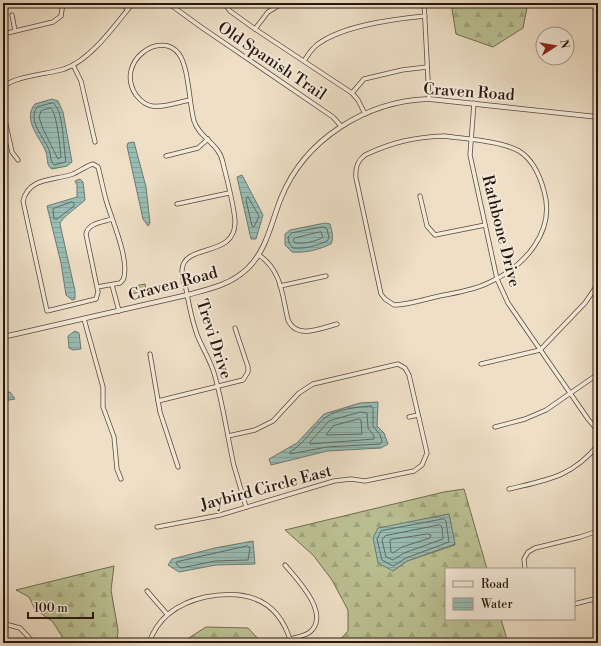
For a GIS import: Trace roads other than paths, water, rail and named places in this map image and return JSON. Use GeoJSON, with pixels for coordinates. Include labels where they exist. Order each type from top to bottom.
{"type":"FeatureCollection","features":[{"type":"Feature","properties":{"kind":"street"},"geometry":{"type":"LineString","coordinates":[[3,34],[57,20],[61,16],[64,3]]}},
{"type":"Feature","properties":{"kind":"street"},"geometry":{"type":"LineString","coordinates":[[120,3],[128,9]]}},
{"type":"Feature","properties":{"kind":"street"},"geometry":{"type":"LineString","coordinates":[[3,88],[13,81],[73,66],[88,55],[133,3]]}},
{"type":"Feature","properties":{"kind":"street","name":"Old Spanish Trail"},"geometry":{"type":"LineString","coordinates":[[168,3],[333,117],[341,126]]}},
{"type":"Feature","properties":{"kind":"street"},"geometry":{"type":"LineString","coordinates":[[224,3],[230,11],[255,29],[352,93],[358,100],[365,114]]}},
{"type":"Feature","properties":{"kind":"street"},"geometry":{"type":"LineString","coordinates":[[255,29],[264,16],[283,3]]}},
{"type":"Feature","properties":{"kind":"street"},"geometry":{"type":"LineString","coordinates":[[424,3],[429,99]]}},
{"type":"Feature","properties":{"kind":"street"},"geometry":{"type":"LineString","coordinates":[[12,15],[15,31]]}},
{"type":"Feature","properties":{"kind":"street"},"geometry":{"type":"LineString","coordinates":[[304,61],[317,44],[347,31],[385,21],[425,16]]}},
{"type":"Feature","properties":{"kind":"street","name":"Trevi Drive"},"geometry":{"type":"LineString","coordinates":[[190,100],[152,106],[142,102],[133,89],[130,70],[138,56],[155,47],[166,46],[176,51],[181,58],[197,128],[218,149],[222,157],[235,221],[232,232],[226,242],[218,248],[196,253],[187,259],[182,271],[198,336],[210,362],[218,388],[234,464],[246,507]]}},
{"type":"Feature","properties":{"kind":"street"},"geometry":{"type":"LineString","coordinates":[[73,66],[82,86],[95,142]]}},
{"type":"Feature","properties":{"kind":"street"},"geometry":{"type":"LineString","coordinates":[[352,93],[364,79],[402,70],[427,67]]}},
{"type":"Feature","properties":{"kind":"street","name":"Craven Road"},"geometry":{"type":"LineString","coordinates":[[3,338],[187,295],[214,288],[230,281],[248,268],[259,255],[283,192],[295,172],[308,155],[323,140],[341,126],[365,114],[395,103],[429,99],[598,116]]}},
{"type":"Feature","properties":{"kind":"street","name":"Rathbone Drive"},"geometry":{"type":"LineString","coordinates":[[474,103],[470,139],[470,155],[497,279],[508,303],[598,431]]}},
{"type":"Feature","properties":{"kind":"street"},"geometry":{"type":"LineString","coordinates":[[3,111],[12,152],[18,160]]}},
{"type":"Feature","properties":{"kind":"street"},"geometry":{"type":"LineString","coordinates":[[428,137],[470,139],[510,147],[524,155],[534,167],[546,199],[546,219],[537,244],[521,262],[497,279],[466,290],[398,305],[389,303],[381,294],[356,178],[356,167],[361,158],[365,155],[396,142],[428,137]]}},
{"type":"Feature","properties":{"kind":"street"},"geometry":{"type":"LineString","coordinates":[[166,156],[198,148],[208,139]]}},
{"type":"Feature","properties":{"kind":"street"},"geometry":{"type":"LineString","coordinates":[[97,287],[112,285],[123,280],[125,273],[121,244],[112,219],[98,167],[96,165],[88,166],[72,174],[34,184],[26,191],[23,201],[47,311],[96,299],[98,292],[86,234],[86,230],[93,225],[112,219]]}},
{"type":"Feature","properties":{"kind":"street"},"geometry":{"type":"LineString","coordinates":[[177,204],[229,193]]}},
{"type":"Feature","properties":{"kind":"street"},"geometry":{"type":"LineString","coordinates":[[420,196],[427,226],[435,235],[485,225]]}},
{"type":"Feature","properties":{"kind":"street"},"geometry":{"type":"LineString","coordinates":[[259,255],[268,261],[276,271],[288,320],[296,330],[306,331],[337,324]]}},
{"type":"Feature","properties":{"kind":"street"},"geometry":{"type":"LineString","coordinates":[[280,286],[326,276]]}},
{"type":"Feature","properties":{"kind":"street"},"geometry":{"type":"LineString","coordinates":[[481,364],[540,350],[585,303],[598,284]]}},
{"type":"Feature","properties":{"kind":"street"},"geometry":{"type":"LineString","coordinates":[[112,285],[119,311]]}},
{"type":"Feature","properties":{"kind":"street"},"geometry":{"type":"LineString","coordinates":[[84,319],[103,387],[103,407],[114,437],[117,469],[121,479]]}},
{"type":"Feature","properties":{"kind":"street"},"geometry":{"type":"LineString","coordinates":[[158,401],[238,383],[242,380],[248,372],[247,363],[236,328]]}},
{"type":"Feature","properties":{"kind":"street"},"geometry":{"type":"LineString","coordinates":[[150,354],[158,401],[178,467]]}},
{"type":"Feature","properties":{"kind":"street"},"geometry":{"type":"LineString","coordinates":[[228,436],[255,430],[273,421],[299,393],[313,384],[394,364],[405,368],[409,375],[418,415],[409,418]]}},
{"type":"Feature","properties":{"kind":"street"},"geometry":{"type":"LineString","coordinates":[[496,427],[532,416],[598,374]]}},
{"type":"Feature","properties":{"kind":"street","name":"Jaybird Circle East"},"geometry":{"type":"LineString","coordinates":[[157,527],[204,518],[334,481],[351,479],[365,481],[414,471],[425,461],[426,448],[418,415]]}},
{"type":"Feature","properties":{"kind":"street"},"geometry":{"type":"LineString","coordinates":[[509,489],[550,479],[567,473],[583,462],[598,446]]}},
{"type":"Feature","properties":{"kind":"street"},"geometry":{"type":"LineString","coordinates":[[525,568],[524,559],[528,552],[535,548],[580,538],[598,531]]}},
{"type":"Feature","properties":{"kind":"street"},"geometry":{"type":"LineString","coordinates":[[149,643],[153,632],[167,614],[186,602],[220,594],[234,593],[252,597],[272,610],[282,622],[290,641],[310,632],[318,620],[317,613],[302,586],[285,565]]}},
{"type":"Feature","properties":{"kind":"street"},"geometry":{"type":"LineString","coordinates":[[147,591],[167,614]]}},
{"type":"Feature","properties":{"kind":"street"},"geometry":{"type":"LineString","coordinates":[[575,604],[598,598]]}},
{"type":"Feature","properties":{"kind":"street"},"geometry":{"type":"LineString","coordinates":[[5,624],[20,628],[34,643]]}},
{"type":"Feature","properties":{"kind":"water"},"geometry":{"type":"Polygon","coordinates":[[[52,99],[58,101],[63,112],[72,162],[67,166],[52,169],[48,164],[46,152],[33,128],[30,116],[31,110],[35,104],[52,99]]]}},
{"type":"Feature","properties":{"kind":"water"},"geometry":{"type":"Polygon","coordinates":[[[134,142],[146,187],[150,223],[148,226],[143,219],[127,146],[128,143],[134,142]]]}},
{"type":"Feature","properties":{"kind":"water"},"geometry":{"type":"Polygon","coordinates":[[[242,175],[263,215],[256,239],[251,239],[237,177],[242,175]]]}},
{"type":"Feature","properties":{"kind":"water"},"geometry":{"type":"Polygon","coordinates":[[[80,179],[83,182],[85,200],[67,215],[60,224],[75,291],[75,299],[72,300],[66,295],[61,263],[47,206],[77,197],[77,185],[75,181],[80,179]]]}},
{"type":"Feature","properties":{"kind":"water"},"geometry":{"type":"Polygon","coordinates":[[[325,223],[330,224],[333,237],[331,244],[312,251],[302,252],[292,252],[285,245],[285,234],[290,230],[325,223]]]}},
{"type":"Feature","properties":{"kind":"water"},"geometry":{"type":"Polygon","coordinates":[[[75,331],[79,333],[81,349],[73,350],[69,348],[68,336],[75,331]]]}},
{"type":"Feature","properties":{"kind":"water"},"geometry":{"type":"Polygon","coordinates":[[[10,392],[15,399],[3,401],[3,393],[10,392]]]}},
{"type":"Feature","properties":{"kind":"water"},"geometry":{"type":"Polygon","coordinates":[[[378,402],[377,426],[384,433],[388,444],[381,448],[327,451],[271,465],[269,459],[297,443],[324,414],[360,403],[378,402]]]}},
{"type":"Feature","properties":{"kind":"water"},"geometry":{"type":"Polygon","coordinates":[[[449,514],[455,544],[407,561],[393,571],[378,563],[373,538],[378,528],[449,514]]]}},
{"type":"Feature","properties":{"kind":"water"},"geometry":{"type":"Polygon","coordinates":[[[253,541],[255,564],[216,565],[179,572],[168,565],[172,559],[215,548],[253,541]]]}}]}
